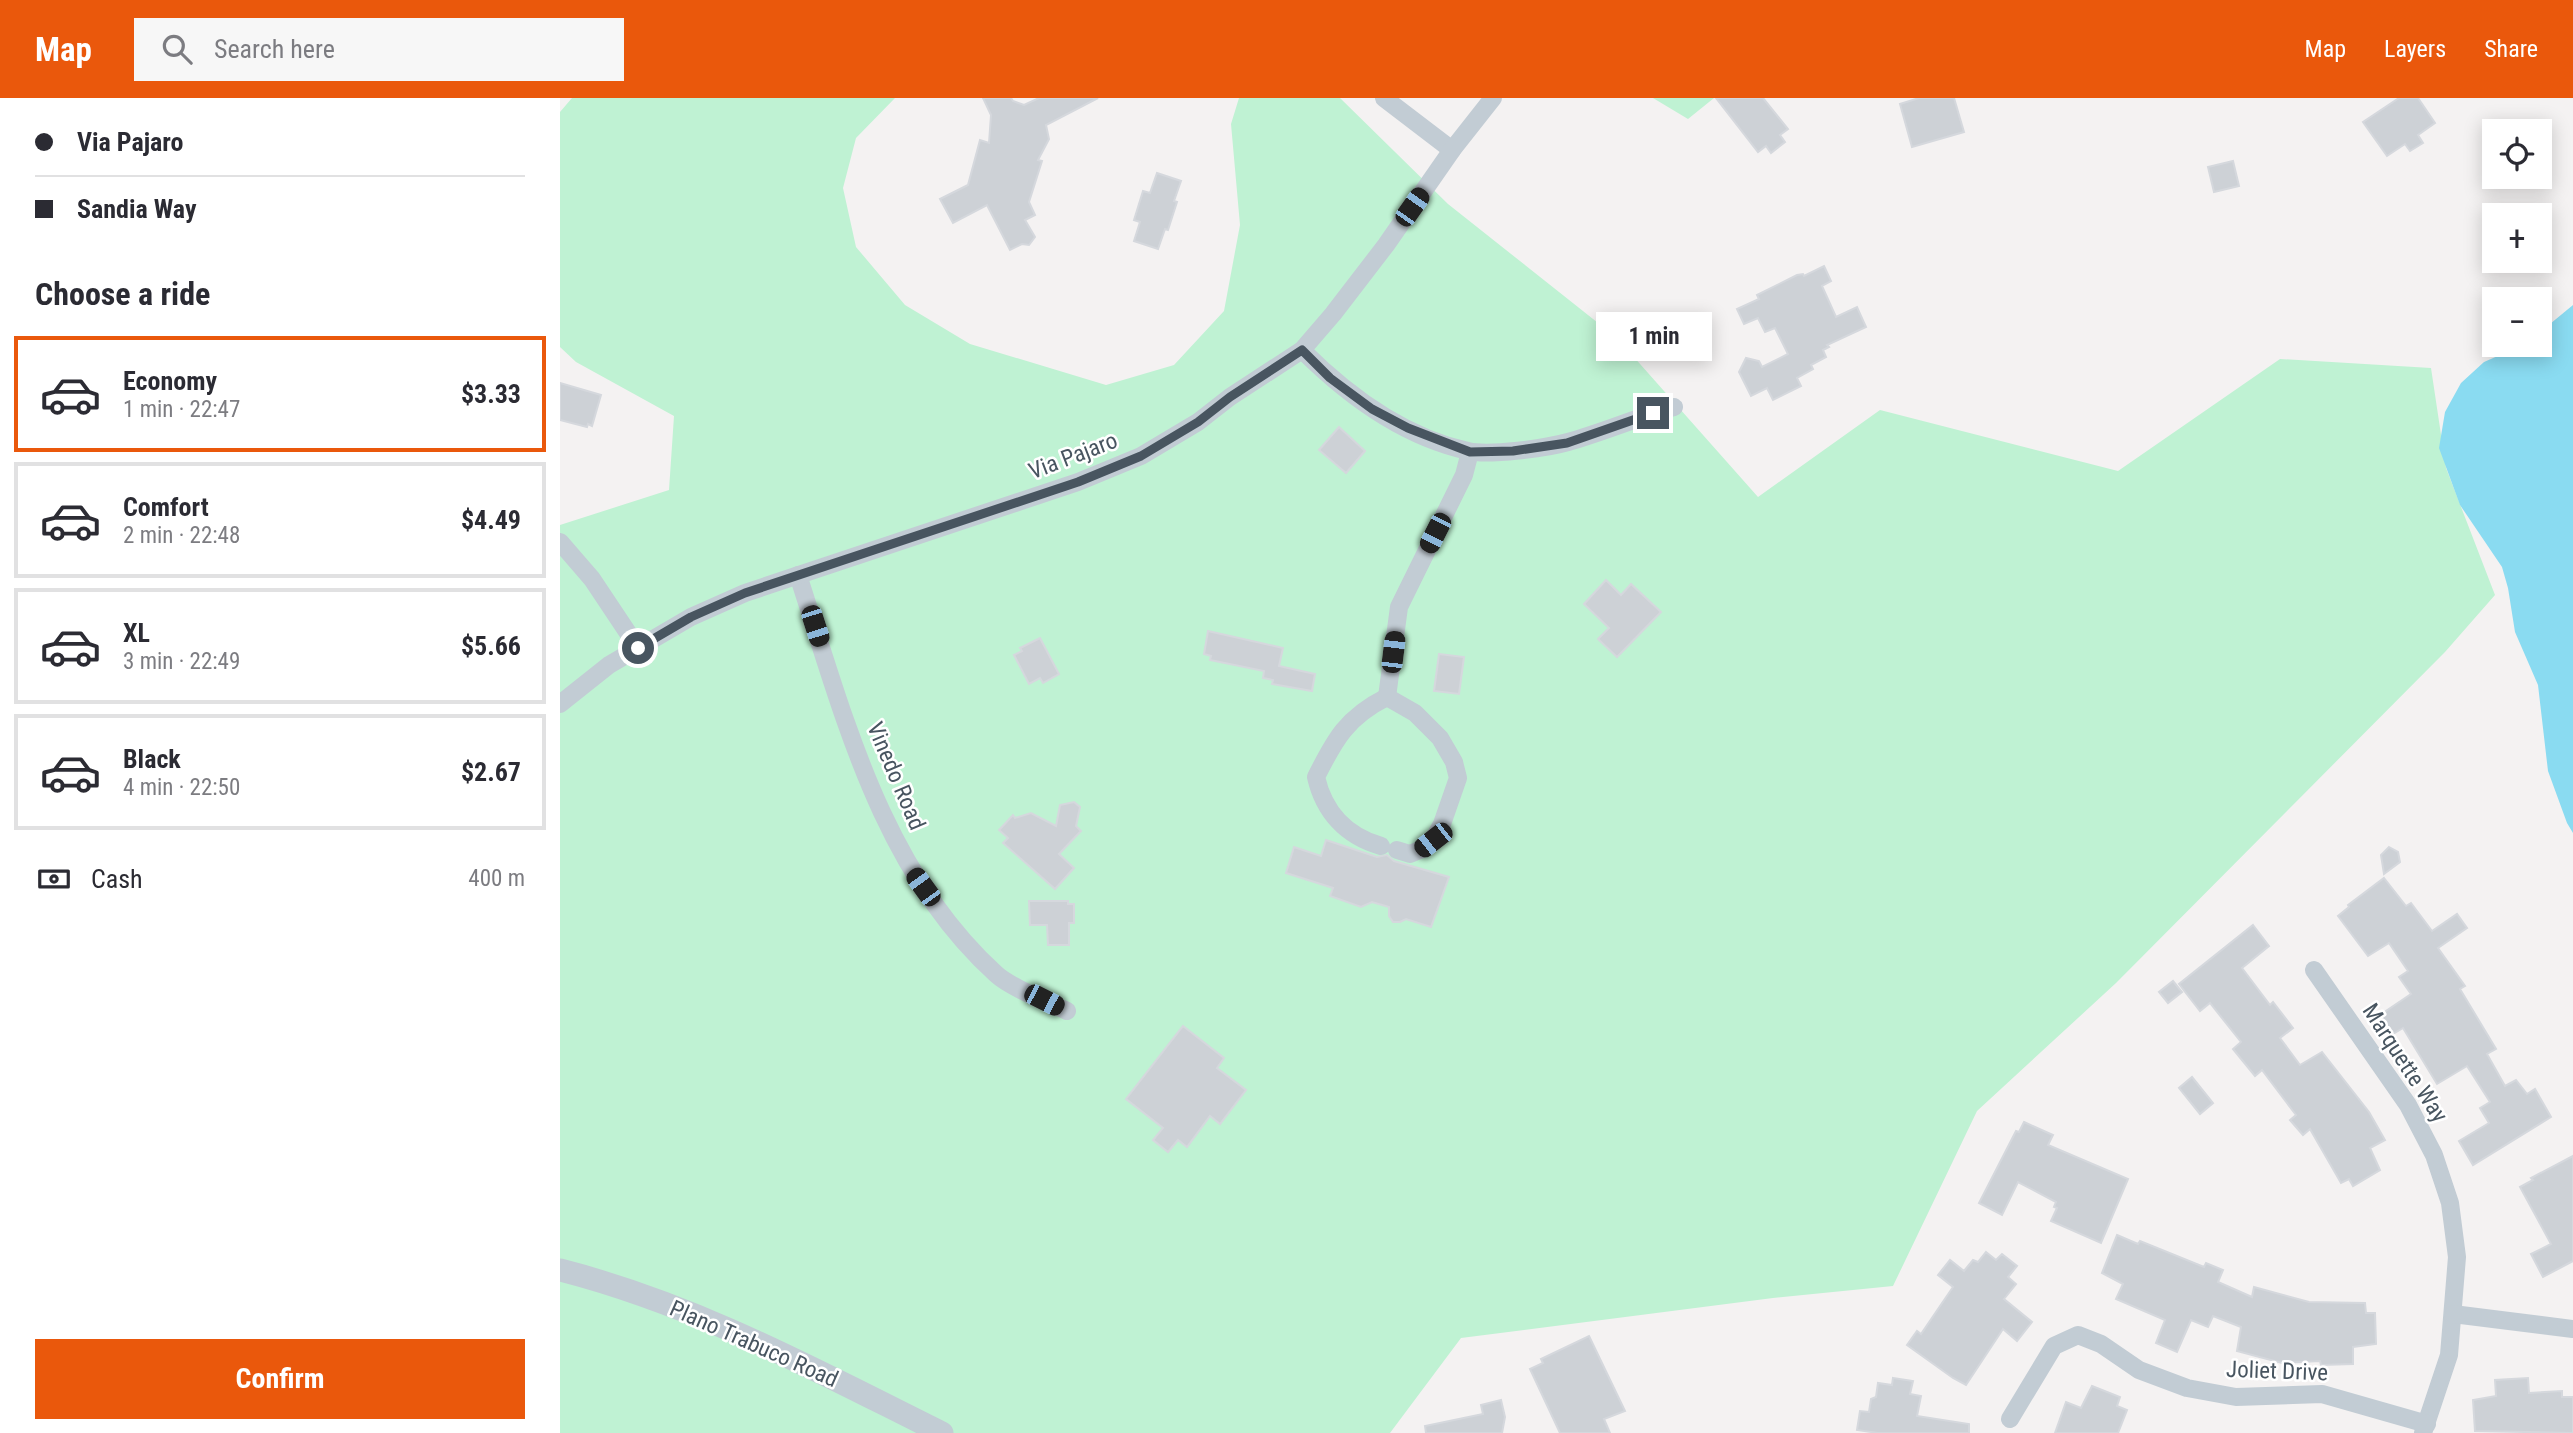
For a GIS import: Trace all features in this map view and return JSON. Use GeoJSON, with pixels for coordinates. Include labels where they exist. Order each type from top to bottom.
{"type":"FeatureCollection","features":[{"type":"Feature","properties":{"kind":"street"},"geometry":{"type":"LineString","coordinates":[[1384,98],[1452,150]]}},
{"type":"Feature","properties":{"kind":"street","name":"Via Pajaro"},"geometry":{"type":"LineString","coordinates":[[560,704],[609,665],[691,617],[745,593],[1078,482],[1141,456],[1198,422],[1230,397],[1302,350],[1386,245],[1452,150],[1493,98]]}},
{"type":"Feature","properties":{"kind":"street"},"geometry":{"type":"LineString","coordinates":[[1302,350],[1330,378],[1372,409],[1408,428],[1470,452],[1513,451],[1567,443],[1674,407]]}},
{"type":"Feature","properties":{"kind":"street"},"geometry":{"type":"LineString","coordinates":[[1387,697],[1399,607],[1464,475],[1470,452]]}},
{"type":"Feature","properties":{"kind":"street"},"geometry":{"type":"LineString","coordinates":[[560,542],[592,579],[638,648]]}},
{"type":"Feature","properties":{"kind":"street","name":"Vinedo Road"},"geometry":{"type":"LineString","coordinates":[[798,575],[839,702],[872,790],[907,865],[956,932],[999,976],[1067,1011]]}},
{"type":"Feature","properties":{"kind":"street"},"geometry":{"type":"LineString","coordinates":[[1387,697],[1415,713],[1440,738],[1454,762],[1458,778],[1442,824],[1433,840],[1410,854],[1363,841],[1339,824],[1320,796],[1316,777],[1335,739],[1356,716],[1387,697]]}},
{"type":"Feature","properties":{"kind":"street","name":"Marquette Way"},"geometry":{"type":"LineString","coordinates":[[2314,970],[2407,1105],[2434,1155],[2450,1203],[2457,1257],[2449,1355],[2425,1429]]}},
{"type":"Feature","properties":{"kind":"street","name":"Plano Trabuco Road"},"geometry":{"type":"LineString","coordinates":[[560,1270],[611,1283],[710,1319],[942,1433]]}},
{"type":"Feature","properties":{"kind":"street"},"geometry":{"type":"LineString","coordinates":[[2453,1314],[2573,1329]]}},
{"type":"Feature","properties":{"kind":"street","name":"Joliet Drive"},"geometry":{"type":"LineString","coordinates":[[2010,1419],[2054,1346],[2078,1335],[2101,1344],[2139,1370],[2187,1388],[2236,1397],[2322,1394],[2425,1429]]}},
{"type":"Feature","properties":{"kind":"green space"},"geometry":{"type":"Polygon","coordinates":[[[572,98],[895,98],[856,138],[843,188],[856,247],[905,305],[970,344],[1106,385],[1174,365],[1224,311],[1240,225],[1231,124],[1239,98],[1340,98],[1448,204],[1617,338],[1758,497],[1880,410],[2118,471],[2280,359],[2431,368],[2446,468],[2495,595],[2445,652],[2116,983],[1977,1111],[1893,1286],[1773,1298],[1461,1338],[1390,1433],[560,1433],[560,525],[669,490],[674,416],[576,362],[560,347],[560,112],[572,98]]]}},
{"type":"Feature","properties":{"kind":"green space"},"geometry":{"type":"Polygon","coordinates":[[[1653,98],[1714,98],[1688,119],[1653,98]]]}},
{"type":"Feature","properties":{"kind":"water"},"geometry":{"type":"Polygon","coordinates":[[[2573,305],[2573,833],[2548,771],[2538,685],[2515,632],[2502,567],[2460,505],[2439,448],[2445,412],[2461,383],[2484,362],[2495,357],[2552,357],[2552,322],[2573,305]]]}},
{"type":"Feature","properties":{"kind":"building"},"geometry":{"type":"Polygon","coordinates":[[[983,98],[1011,98],[1024,105],[1039,98],[1098,98],[1046,125],[1049,139],[1038,160],[1042,161],[1029,202],[1035,215],[1025,220],[1035,237],[1029,245],[1022,244],[1010,250],[987,205],[953,223],[940,199],[968,185],[980,140],[989,143],[991,115],[983,98]]]}},
{"type":"Feature","properties":{"kind":"building"},"geometry":{"type":"Polygon","coordinates":[[[1716,98],[1763,98],[1788,129],[1780,135],[1785,142],[1771,153],[1766,146],[1758,152],[1716,98]]]}},
{"type":"Feature","properties":{"kind":"building"},"geometry":{"type":"Polygon","coordinates":[[[1919,98],[1954,98],[1964,132],[1912,147],[1900,104],[1919,98]]]}},
{"type":"Feature","properties":{"kind":"building"},"geometry":{"type":"Polygon","coordinates":[[[2399,98],[2418,98],[2435,123],[2418,135],[2423,143],[2410,151],[2405,144],[2387,156],[2363,122],[2399,98]]]}},
{"type":"Feature","properties":{"kind":"building"},"geometry":{"type":"Polygon","coordinates":[[[2233,161],[2239,186],[2214,192],[2208,167],[2233,161]]]}},
{"type":"Feature","properties":{"kind":"building"},"geometry":{"type":"Polygon","coordinates":[[[1157,173],[1181,181],[1168,230],[1165,229],[1158,249],[1134,241],[1140,222],[1134,220],[1143,191],[1150,193],[1157,173]]]}},
{"type":"Feature","properties":{"kind":"building"},"geometry":{"type":"Polygon","coordinates":[[[1824,266],[1831,281],[1822,286],[1836,317],[1857,307],[1866,327],[1827,345],[1829,347],[1823,350],[1826,357],[1811,365],[1813,369],[1797,378],[1801,386],[1773,400],[1767,388],[1751,396],[1739,372],[1746,358],[1759,361],[1762,367],[1788,354],[1775,328],[1765,332],[1758,318],[1744,324],[1737,309],[1759,299],[1757,295],[1797,275],[1804,276],[1824,266]]]}},
{"type":"Feature","properties":{"kind":"building"},"geometry":{"type":"Polygon","coordinates":[[[560,383],[601,395],[592,426],[560,420],[560,383]]]}},
{"type":"Feature","properties":{"kind":"building"},"geometry":{"type":"Polygon","coordinates":[[[1339,427],[1365,451],[1346,473],[1319,450],[1339,427]]]}},
{"type":"Feature","properties":{"kind":"building"},"geometry":{"type":"Polygon","coordinates":[[[1606,580],[1621,595],[1631,584],[1661,612],[1617,657],[1598,639],[1609,628],[1584,604],[1606,580]]]}},
{"type":"Feature","properties":{"kind":"building"},"geometry":{"type":"Polygon","coordinates":[[[1208,631],[1283,648],[1279,666],[1315,674],[1312,691],[1272,684],[1273,680],[1263,678],[1264,671],[1210,660],[1211,656],[1204,654],[1208,631]]]}},
{"type":"Feature","properties":{"kind":"building"},"geometry":{"type":"Polygon","coordinates":[[[1040,638],[1059,674],[1043,683],[1040,678],[1029,684],[1014,655],[1022,651],[1020,648],[1040,638]]]}},
{"type":"Feature","properties":{"kind":"building"},"geometry":{"type":"Polygon","coordinates":[[[1439,654],[1464,657],[1459,694],[1434,691],[1439,654]]]}},
{"type":"Feature","properties":{"kind":"building"},"geometry":{"type":"Polygon","coordinates":[[[1074,802],[1080,807],[1076,826],[1081,831],[1059,854],[1074,868],[1055,889],[1003,843],[1008,838],[999,830],[1013,815],[1015,818],[1031,813],[1056,826],[1060,805],[1074,802]]]}},
{"type":"Feature","properties":{"kind":"building"},"geometry":{"type":"Polygon","coordinates":[[[1326,840],[1377,857],[1387,855],[1394,861],[1449,877],[1431,927],[1406,919],[1393,922],[1389,916],[1389,907],[1372,902],[1361,907],[1330,896],[1333,888],[1286,873],[1294,847],[1321,856],[1326,840]]]}},
{"type":"Feature","properties":{"kind":"building"},"geometry":{"type":"Polygon","coordinates":[[[2389,847],[2398,852],[2400,862],[2384,874],[2381,855],[2389,847]]]}},
{"type":"Feature","properties":{"kind":"building"},"geometry":{"type":"Polygon","coordinates":[[[2384,878],[2406,906],[2411,903],[2432,931],[2457,914],[2467,928],[2438,948],[2465,986],[2460,989],[2496,1049],[2487,1054],[2505,1086],[2516,1080],[2527,1094],[2535,1089],[2551,1117],[2473,1165],[2459,1141],[2489,1123],[2480,1108],[2490,1102],[2467,1066],[2437,1084],[2403,1028],[2393,1034],[2380,1015],[2411,994],[2399,977],[2408,971],[2389,943],[2368,956],[2338,916],[2348,905],[2384,878]]]}},
{"type":"Feature","properties":{"kind":"building"},"geometry":{"type":"Polygon","coordinates":[[[1029,901],[1068,901],[1068,904],[1074,904],[1074,923],[1069,923],[1069,945],[1048,945],[1047,925],[1030,925],[1029,901]]]}},
{"type":"Feature","properties":{"kind":"building"},"geometry":{"type":"Polygon","coordinates":[[[2253,925],[2269,946],[2242,968],[2270,1005],[2273,1002],[2293,1028],[2280,1038],[2300,1065],[2322,1052],[2369,1112],[2385,1140],[2370,1148],[2380,1170],[2353,1186],[2349,1179],[2341,1183],[2310,1129],[2303,1135],[2290,1120],[2296,1115],[2262,1070],[2255,1076],[2233,1049],[2241,1042],[2210,1003],[2200,1011],[2179,984],[2253,925]]]}},
{"type":"Feature","properties":{"kind":"building"},"geometry":{"type":"Polygon","coordinates":[[[2173,981],[2182,992],[2168,1003],[2159,992],[2173,981]]]}},
{"type":"Feature","properties":{"kind":"building"},"geometry":{"type":"Polygon","coordinates":[[[1183,1026],[1224,1058],[1217,1068],[1246,1090],[1220,1124],[1210,1116],[1187,1147],[1178,1140],[1168,1152],[1153,1140],[1163,1128],[1126,1099],[1183,1026]]]}},
{"type":"Feature","properties":{"kind":"building"},"geometry":{"type":"Polygon","coordinates":[[[2192,1077],[2213,1103],[2200,1114],[2179,1088],[2192,1077]]]}},
{"type":"Feature","properties":{"kind":"building"},"geometry":{"type":"Polygon","coordinates":[[[2024,1122],[2053,1135],[2048,1145],[2128,1179],[2101,1243],[2051,1221],[2057,1208],[2054,1207],[2056,1202],[2018,1182],[2002,1215],[1979,1203],[2016,1131],[2019,1132],[2024,1122]]]}},
{"type":"Feature","properties":{"kind":"building"},"geometry":{"type":"Polygon","coordinates":[[[2573,1156],[2573,1261],[2543,1277],[2531,1254],[2551,1244],[2520,1187],[2533,1180],[2531,1178],[2573,1156]]]}},
{"type":"Feature","properties":{"kind":"building"},"geometry":{"type":"Polygon","coordinates":[[[2117,1235],[2138,1244],[2140,1241],[2204,1267],[2206,1263],[2223,1270],[2218,1282],[2252,1297],[2254,1287],[2309,1302],[2365,1303],[2366,1313],[2375,1313],[2376,1344],[2353,1347],[2353,1364],[2321,1365],[2320,1361],[2282,1363],[2237,1351],[2241,1327],[2213,1316],[2208,1327],[2191,1320],[2177,1352],[2156,1343],[2165,1320],[2116,1299],[2123,1284],[2102,1273],[2117,1235]]]}},
{"type":"Feature","properties":{"kind":"building"},"geometry":{"type":"Polygon","coordinates":[[[1986,1252],[1996,1260],[2002,1254],[2017,1266],[2008,1277],[2016,1284],[2004,1299],[2032,1322],[2017,1341],[2003,1329],[1966,1385],[1907,1345],[1917,1331],[1921,1334],[1953,1287],[1938,1275],[1950,1260],[1964,1271],[1973,1260],[1978,1262],[1986,1252]]]}},
{"type":"Feature","properties":{"kind":"building"},"geometry":{"type":"Polygon","coordinates":[[[1589,1336],[1625,1411],[1604,1419],[1610,1433],[1560,1433],[1530,1369],[1543,1363],[1541,1359],[1589,1336]]]}},
{"type":"Feature","properties":{"kind":"building"},"geometry":{"type":"Polygon","coordinates":[[[1893,1378],[1913,1381],[1910,1394],[1921,1396],[1917,1416],[1969,1424],[1969,1433],[1878,1433],[1857,1430],[1860,1411],[1869,1412],[1871,1399],[1876,1397],[1878,1383],[1892,1385],[1893,1378]]]}},
{"type":"Feature","properties":{"kind":"building"},"geometry":{"type":"Polygon","coordinates":[[[2528,1378],[2529,1393],[2562,1391],[2562,1397],[2573,1397],[2573,1433],[2475,1431],[2473,1400],[2496,1396],[2495,1380],[2528,1378]]]}},
{"type":"Feature","properties":{"kind":"building"},"geometry":{"type":"Polygon","coordinates":[[[2092,1386],[2120,1397],[2117,1406],[2127,1410],[2118,1433],[2055,1433],[2066,1402],[2081,1408],[2092,1386]]]}},
{"type":"Feature","properties":{"kind":"building"},"geometry":{"type":"Polygon","coordinates":[[[1501,1400],[1505,1417],[1502,1433],[1426,1433],[1425,1426],[1483,1414],[1481,1405],[1501,1400]]]}},
{"type":"Feature","properties":{"kind":"route"},"geometry":{"type":"LineString","coordinates":[[638,648],[691,617],[745,593],[1078,482],[1141,456],[1198,422],[1230,397],[1302,350],[1330,378],[1372,409],[1408,428],[1470,452],[1513,451],[1567,443],[1653,413]]}}]}
